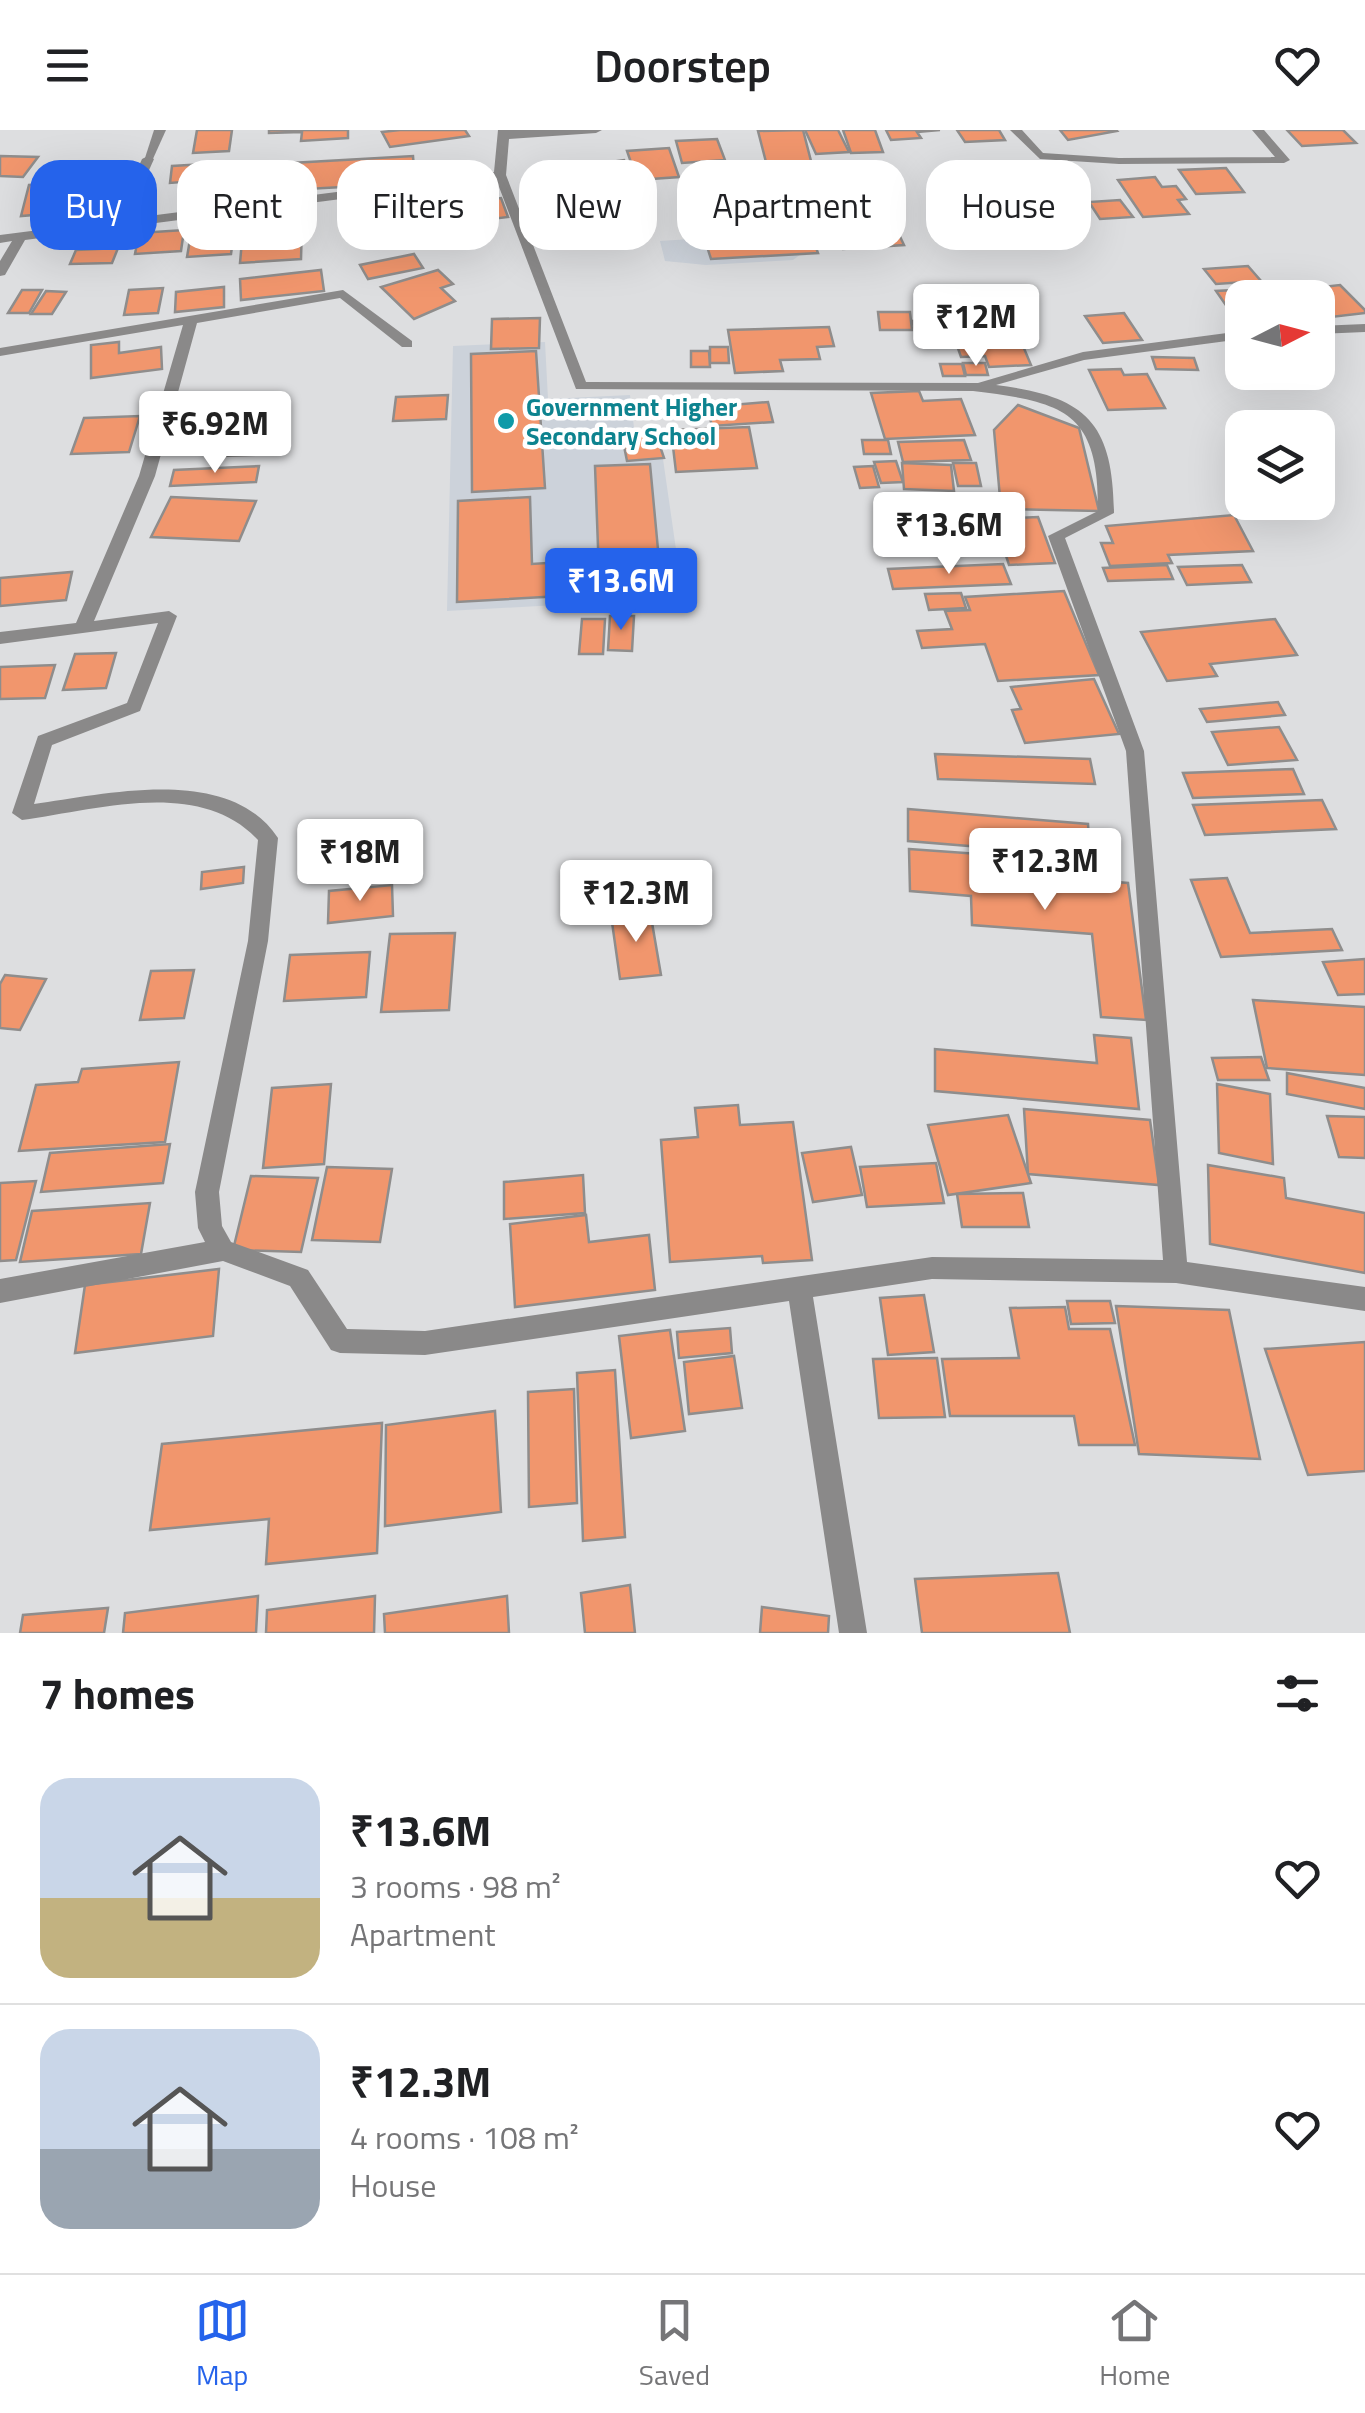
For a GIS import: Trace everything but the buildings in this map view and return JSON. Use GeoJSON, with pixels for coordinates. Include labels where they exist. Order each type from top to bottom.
{"type":"FeatureCollection","features":[{"type":"Feature","properties":{"kind":"street"},"geometry":{"type":"LineString","coordinates":[[148,160],[160,130]]}},
{"type":"Feature","properties":{"kind":"street"},"geometry":{"type":"LineString","coordinates":[[596,130],[504,133],[500,175],[581,386],[973,387],[1036,394],[1078,414],[1097,438],[1106,463],[1106,513],[1056,536],[1135,751],[1176,1272]]}},
{"type":"Feature","properties":{"kind":"street"},"geometry":{"type":"LineString","coordinates":[[1016,130],[1040,156],[1119,161],[1284,160],[1258,130]]}},
{"type":"Feature","properties":{"kind":"street"},"geometry":{"type":"LineString","coordinates":[[157,219],[500,175]]}},
{"type":"Feature","properties":{"kind":"street"},"geometry":{"type":"LineString","coordinates":[[0,238],[30,235]]}},
{"type":"Feature","properties":{"kind":"street"},"geometry":{"type":"LineString","coordinates":[[0,272],[22,236]]}},
{"type":"Feature","properties":{"kind":"street"},"geometry":{"type":"LineString","coordinates":[[0,352],[343,294],[407,344]]}},
{"type":"Feature","properties":{"kind":"street"},"geometry":{"type":"LineString","coordinates":[[83,628],[147,476],[191,320]]}},
{"type":"Feature","properties":{"kind":"street"},"geometry":{"type":"LineString","coordinates":[[1335,329],[1365,328]]}},
{"type":"Feature","properties":{"kind":"street"},"geometry":{"type":"LineString","coordinates":[[973,387],[1083,356],[1225,337]]}},
{"type":"Feature","properties":{"kind":"street"},"geometry":{"type":"LineString","coordinates":[[0,638],[168,616],[134,707],[44,741],[22,813],[166,797],[211,802],[243,813],[268,838],[258,941],[207,1192],[210,1228],[224,1250]]}},
{"type":"Feature","properties":{"kind":"street"},"geometry":{"type":"LineString","coordinates":[[0,1291],[224,1250],[299,1278],[340,1341],[425,1343],[932,1268],[1176,1272],[1365,1299]]}},
{"type":"Feature","properties":{"kind":"street"},"geometry":{"type":"LineString","coordinates":[[799,1288],[852,1633]]}},
{"type":"Feature","properties":{"kind":"shaded area"},"geometry":{"type":"Polygon","coordinates":[[[677,240],[677,250],[807,250],[793,260],[706,265],[665,261],[660,241],[677,240]]]}},
{"type":"Feature","properties":{"kind":"shaded area"},"geometry":{"type":"Polygon","coordinates":[[[545,342],[548,399],[630,395],[638,460],[663,459],[683,598],[447,611],[453,346],[545,342]]]}},
{"type":"Feature","properties":{"kind":"place","name":"Government Higher Secondary School"},"geometry":{"type":"Point","coordinates":[506,421]}}]}
